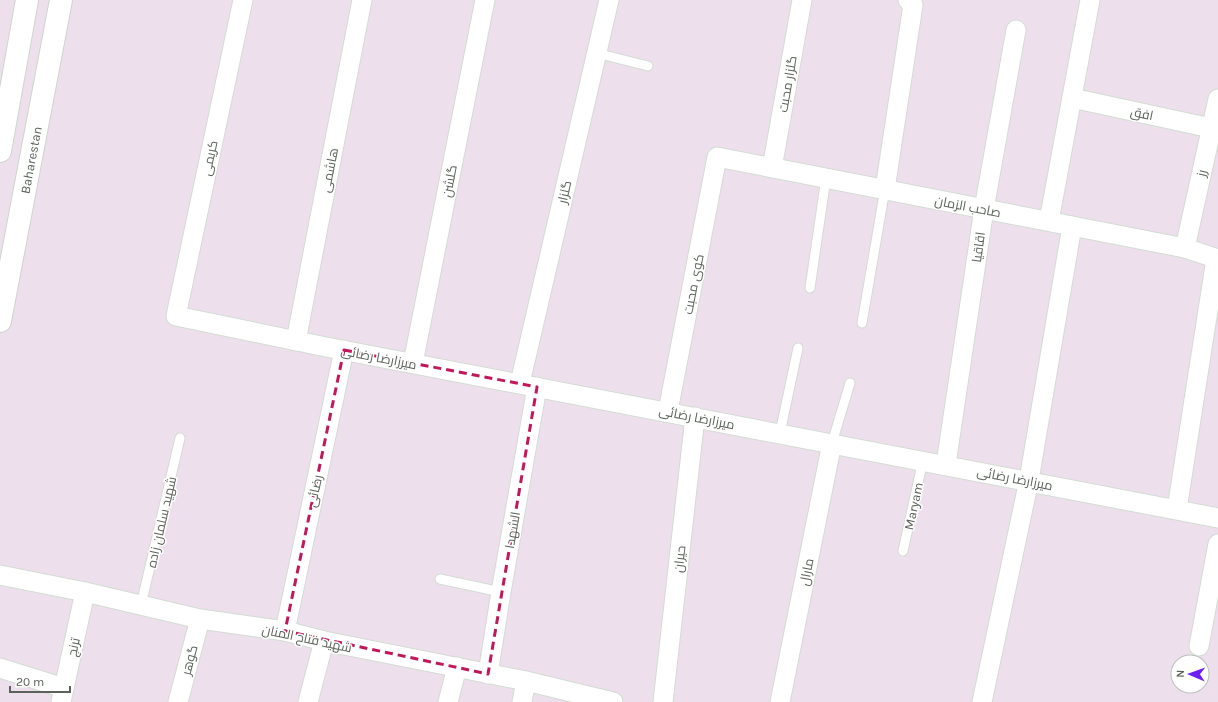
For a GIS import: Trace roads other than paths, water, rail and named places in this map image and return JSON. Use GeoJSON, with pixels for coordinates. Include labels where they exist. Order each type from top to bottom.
{"type":"FeatureCollection","features":[{"type":"Feature","properties":{"kind":"main road"},"geometry":{"type":"LineString","coordinates":[[0,151],[27,0]]}},
{"type":"Feature","properties":{"kind":"main road","name":"Baharestan"},"geometry":{"type":"LineString","coordinates":[[0,320],[61,0]]}},
{"type":"Feature","properties":{"kind":"street","name":"کریمی"},"geometry":{"type":"LineString","coordinates":[[176,316],[242,0]]}},
{"type":"Feature","properties":{"kind":"street","name":"هاشمی"},"geometry":{"type":"LineString","coordinates":[[296,341],[362,0]]}},
{"type":"Feature","properties":{"kind":"street","name":"گلشن"},"geometry":{"type":"LineString","coordinates":[[413,363],[485,0]]}},
{"type":"Feature","properties":{"kind":"street","name":"گلزار"},"geometry":{"type":"LineString","coordinates":[[528,385],[596,53],[609,0]]}},
{"type":"Feature","properties":{"kind":"street","name":"گلزار محبت"},"geometry":{"type":"LineString","coordinates":[[772,168],[802,0]]}},
{"type":"Feature","properties":{"kind":"street"},"geometry":{"type":"LineString","coordinates":[[885,189],[913,6],[908,0]]}},
{"type":"Feature","properties":{"kind":"street"},"geometry":{"type":"LineString","coordinates":[[1048,221],[1090,0]]}},
{"type":"Feature","properties":{"kind":"street","name":"اقاقیا"},"geometry":{"type":"LineString","coordinates":[[946,464],[984,209],[1016,30]]}},
{"type":"Feature","properties":{"kind":"street","name":"افق"},"geometry":{"type":"LineString","coordinates":[[1072,98],[1214,122]]}},
{"type":"Feature","properties":{"kind":"street","name":"رز"},"geometry":{"type":"LineString","coordinates":[[1185,248],[1218,99]]}},
{"type":"Feature","properties":{"kind":"street","name":"صاحب الزمان"},"geometry":{"type":"LineString","coordinates":[[717,157],[1185,248],[1217,259]]}},
{"type":"Feature","properties":{"kind":"street","name":"کوی محبت"},"geometry":{"type":"LineString","coordinates":[[668,412],[717,157]]}},
{"type":"Feature","properties":{"kind":"street"},"geometry":{"type":"LineString","coordinates":[[982,702],[1029,480],[1072,226]]}},
{"type":"Feature","properties":{"kind":"street"},"geometry":{"type":"LineString","coordinates":[[1177,509],[1217,259]]}},
{"type":"Feature","properties":{"kind":"street","name":"میرزارضا رضائی"},"geometry":{"type":"LineString","coordinates":[[176,316],[296,341],[946,464],[1218,518]]}},
{"type":"Feature","properties":{"kind":"street","name":"رضائی"},"geometry":{"type":"LineString","coordinates":[[285,631],[344,350]]}},
{"type":"Feature","properties":{"kind":"street","name":"الشهدا"},"geometry":{"type":"LineString","coordinates":[[488,674],[501,592],[528,385]]}},
{"type":"Feature","properties":{"kind":"street","name":"حیران"},"geometry":{"type":"LineString","coordinates":[[663,702],[695,417]]}},
{"type":"Feature","properties":{"kind":"street","name":"مارال"},"geometry":{"type":"LineString","coordinates":[[780,702],[832,443]]}},
{"type":"Feature","properties":{"kind":"street"},"geometry":{"type":"LineString","coordinates":[[1199,646],[1218,544]]}},
{"type":"Feature","properties":{"kind":"street","name":"شهید فتاح المنان"},"geometry":{"type":"LineString","coordinates":[[0,575],[85,592],[200,619],[285,631],[324,642],[526,681],[614,702]]}},
{"type":"Feature","properties":{"kind":"street","name":"ترنج"},"geometry":{"type":"LineString","coordinates":[[63,695],[85,592]]}},
{"type":"Feature","properties":{"kind":"street","name":"گوهر"},"geometry":{"type":"LineString","coordinates":[[178,702],[200,619]]}},
{"type":"Feature","properties":{"kind":"street"},"geometry":{"type":"LineString","coordinates":[[308,702],[324,642]]}},
{"type":"Feature","properties":{"kind":"street"},"geometry":{"type":"LineString","coordinates":[[0,668],[63,695]]}},
{"type":"Feature","properties":{"kind":"street"},"geometry":{"type":"LineString","coordinates":[[448,702],[457,668]]}},
{"type":"Feature","properties":{"kind":"street"},"geometry":{"type":"LineString","coordinates":[[522,702],[526,681]]}},
{"type":"Feature","properties":{"kind":"lane"},"geometry":{"type":"LineString","coordinates":[[596,53],[648,66]]}},
{"type":"Feature","properties":{"kind":"lane"},"geometry":{"type":"LineString","coordinates":[[810,288],[826,178]]}},
{"type":"Feature","properties":{"kind":"lane"},"geometry":{"type":"LineString","coordinates":[[862,323],[885,189]]}},
{"type":"Feature","properties":{"kind":"lane"},"geometry":{"type":"LineString","coordinates":[[780,433],[798,348]]}},
{"type":"Feature","properties":{"kind":"lane"},"geometry":{"type":"LineString","coordinates":[[832,443],[850,383]]}},
{"type":"Feature","properties":{"kind":"lane","name":"شهید سلمان زاده"},"geometry":{"type":"LineString","coordinates":[[141,605],[180,438]]}},
{"type":"Feature","properties":{"kind":"lane","name":"Maryam"},"geometry":{"type":"LineString","coordinates":[[903,551],[923,460]]}},
{"type":"Feature","properties":{"kind":"lane"},"geometry":{"type":"LineString","coordinates":[[440,579],[501,592]]}}]}
